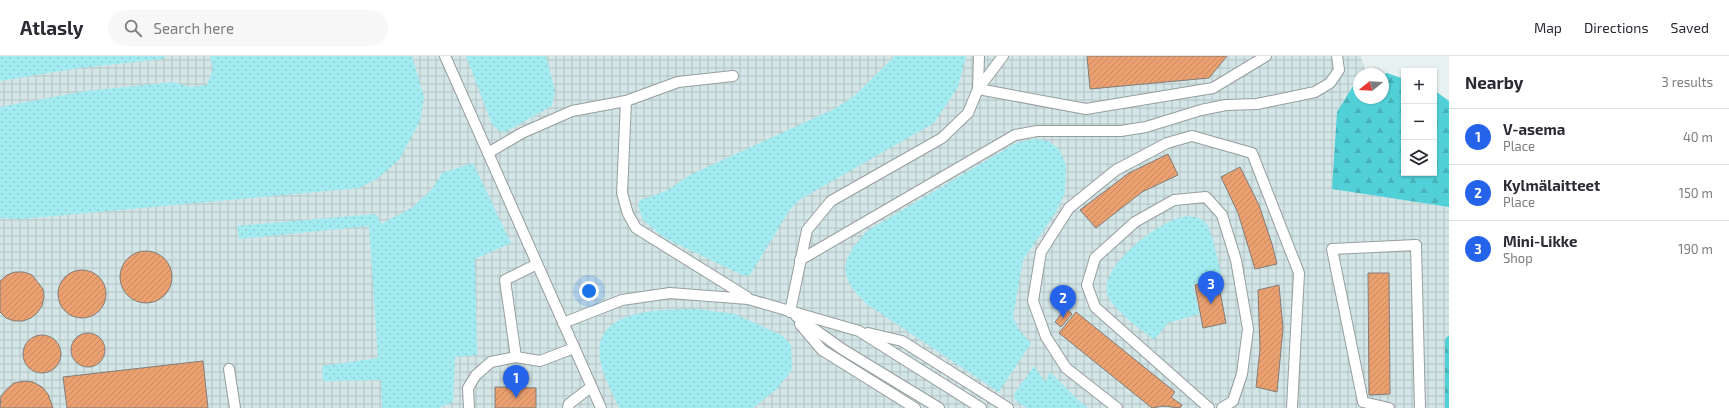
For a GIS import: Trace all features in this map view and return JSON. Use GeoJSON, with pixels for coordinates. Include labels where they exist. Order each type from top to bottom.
{"type":"FeatureCollection","features":[{"type":"Feature","properties":{"kind":"lane"},"geometry":{"type":"LineString","coordinates":[[445,56],[601,408]]}},
{"type":"Feature","properties":{"kind":"lane"},"geometry":{"type":"LineString","coordinates":[[978,89],[979,56]]}},
{"type":"Feature","properties":{"kind":"lane"},"geometry":{"type":"LineString","coordinates":[[790,312],[807,230],[831,201],[942,138],[968,112],[978,89],[1003,56]]}},
{"type":"Feature","properties":{"kind":"lane"},"geometry":{"type":"LineString","coordinates":[[978,89],[1086,109],[1213,88],[1266,56]]}},
{"type":"Feature","properties":{"kind":"lane"},"geometry":{"type":"LineString","coordinates":[[800,260],[1015,136],[1037,131],[1122,131],[1146,127],[1201,110],[1226,105],[1257,104],[1315,92],[1330,83],[1339,70],[1337,56]]}},
{"type":"Feature","properties":{"kind":"lane"},"geometry":{"type":"LineString","coordinates":[[488,153],[522,132],[572,111],[626,101],[678,82],[733,76]]}},
{"type":"Feature","properties":{"kind":"lane"},"geometry":{"type":"LineString","coordinates":[[626,101],[622,193],[628,214],[636,228],[748,298],[790,312],[902,341],[1008,408]]}},
{"type":"Feature","properties":{"kind":"lane"},"geometry":{"type":"LineString","coordinates":[[1117,408],[1066,368],[1046,337],[1033,302],[1040,252],[1069,208],[1116,170],[1167,144],[1192,136],[1252,153],[1298,273],[1292,408]]}},
{"type":"Feature","properties":{"kind":"lane"},"geometry":{"type":"LineString","coordinates":[[1209,408],[1095,307],[1087,285],[1095,258],[1135,222],[1174,200],[1206,197],[1222,215],[1236,260],[1248,329],[1242,374],[1233,401],[1222,408]]}},
{"type":"Feature","properties":{"kind":"lane"},"geometry":{"type":"LineString","coordinates":[[1388,408],[1363,402],[1332,249],[1416,245],[1420,408]]}},
{"type":"Feature","properties":{"kind":"lane"},"geometry":{"type":"LineString","coordinates":[[516,357],[505,280],[537,264]]}},
{"type":"Feature","properties":{"kind":"lane"},"geometry":{"type":"LineString","coordinates":[[563,323],[622,300],[670,293],[748,298]]}},
{"type":"Feature","properties":{"kind":"lane"},"geometry":{"type":"LineString","coordinates":[[790,312],[822,350],[915,408]]}},
{"type":"Feature","properties":{"kind":"lane"},"geometry":{"type":"LineString","coordinates":[[790,312],[842,349],[939,408]]}},
{"type":"Feature","properties":{"kind":"lane"},"geometry":{"type":"LineString","coordinates":[[859,331],[980,408]]}},
{"type":"Feature","properties":{"kind":"lane"},"geometry":{"type":"LineString","coordinates":[[469,408],[468,388],[476,375],[491,362],[516,357],[540,361],[574,348]]}},
{"type":"Feature","properties":{"kind":"lane"},"geometry":{"type":"LineString","coordinates":[[229,368],[235,408]]}},
{"type":"Feature","properties":{"kind":"lane"},"geometry":{"type":"LineString","coordinates":[[568,408],[569,404],[591,387]]}},
{"type":"Feature","properties":{"kind":"shaded area"},"geometry":{"type":"Polygon","coordinates":[[[0,56],[1361,56],[1364,68],[1353,68],[1353,104],[1359,104],[1359,193],[1449,207],[1449,335],[1445,339],[1445,408],[0,408],[0,56]]]}},
{"type":"Feature","properties":{"kind":"shaded area"},"geometry":{"type":"Polygon","coordinates":[[[0,56],[166,56],[163,59],[79,68],[0,81],[0,56]]]}},
{"type":"Feature","properties":{"kind":"shaded area"},"geometry":{"type":"Polygon","coordinates":[[[210,56],[412,56],[424,97],[420,121],[399,160],[377,179],[359,188],[21,219],[0,218],[0,107],[86,91],[174,82],[190,87],[207,85],[213,69],[210,56]]]}},
{"type":"Feature","properties":{"kind":"shaded area"},"geometry":{"type":"Polygon","coordinates":[[[466,56],[546,56],[555,90],[552,106],[505,132],[499,131],[492,124],[466,56]]]}},
{"type":"Feature","properties":{"kind":"shaded area"},"geometry":{"type":"Polygon","coordinates":[[[895,56],[966,56],[958,87],[934,123],[799,200],[789,211],[750,275],[744,276],[665,238],[643,220],[638,205],[640,200],[666,191],[690,175],[834,109],[853,97],[895,56]]]}},
{"type":"Feature","properties":{"kind":"shaded area"},"geometry":{"type":"Polygon","coordinates":[[[1033,139],[1048,141],[1059,149],[1066,165],[1065,193],[1056,212],[1023,260],[1013,317],[1019,330],[1031,343],[999,392],[868,305],[851,285],[845,268],[851,251],[867,231],[1016,143],[1033,139]]]}},
{"type":"Feature","properties":{"kind":"shaded area"},"geometry":{"type":"Polygon","coordinates":[[[473,163],[511,243],[475,259],[477,355],[455,357],[453,402],[438,408],[382,408],[381,380],[323,381],[322,366],[378,358],[369,226],[239,239],[237,226],[376,214],[381,224],[413,207],[432,189],[442,173],[473,163]]]}},
{"type":"Feature","properties":{"kind":"shaded area"},"geometry":{"type":"Polygon","coordinates":[[[1188,216],[1196,217],[1204,221],[1209,228],[1222,279],[1193,285],[1199,314],[1168,323],[1154,340],[1116,308],[1108,296],[1106,286],[1110,274],[1128,251],[1164,224],[1175,219],[1188,216]]]}},
{"type":"Feature","properties":{"kind":"shaded area"},"geometry":{"type":"Polygon","coordinates":[[[697,309],[735,314],[783,336],[791,345],[792,369],[778,388],[753,408],[619,408],[605,377],[600,359],[601,342],[607,329],[618,321],[633,315],[667,310],[697,309]]]}},
{"type":"Feature","properties":{"kind":"shaded area"},"geometry":{"type":"Polygon","coordinates":[[[1034,366],[1045,382],[1050,372],[1088,408],[1027,408],[1015,400],[1014,394],[1034,366]]]}},
{"type":"Feature","properties":{"kind":"green space"},"geometry":{"type":"Polygon","coordinates":[[[1389,74],[1401,78],[1401,176],[1437,176],[1437,92],[1449,101],[1449,207],[1332,189],[1337,112],[1353,86],[1353,104],[1389,104],[1389,74]]]}},
{"type":"Feature","properties":{"kind":"green space"},"geometry":{"type":"Polygon","coordinates":[[[1449,335],[1449,408],[1445,408],[1445,339],[1449,335]]]}},
{"type":"Feature","properties":{"kind":"building"},"geometry":{"type":"Polygon","coordinates":[[[1087,56],[1227,56],[1209,78],[1090,89],[1087,56]]]}},
{"type":"Feature","properties":{"kind":"building"},"geometry":{"type":"Polygon","coordinates":[[[1168,154],[1178,175],[1142,192],[1096,228],[1080,210],[1129,173],[1168,154]]]}},
{"type":"Feature","properties":{"kind":"building"},"geometry":{"type":"Polygon","coordinates":[[[1240,167],[1259,205],[1277,264],[1255,269],[1238,213],[1221,177],[1240,167]]]}},
{"type":"Feature","properties":{"kind":"building"},"geometry":{"type":"Polygon","coordinates":[[[141,251],[151,251],[161,255],[168,262],[172,272],[172,282],[168,292],[161,299],[151,303],[141,303],[131,299],[124,292],[120,282],[120,272],[124,262],[131,255],[141,251]]]}},
{"type":"Feature","properties":{"kind":"building"},"geometry":{"type":"Polygon","coordinates":[[[77,270],[87,270],[96,274],[102,280],[105,285],[105,303],[96,314],[87,318],[77,318],[68,314],[62,308],[58,299],[58,289],[62,280],[68,274],[77,270]]]}},
{"type":"Feature","properties":{"kind":"building"},"geometry":{"type":"Polygon","coordinates":[[[15,272],[24,272],[32,275],[43,289],[44,297],[42,306],[31,318],[23,321],[14,321],[6,318],[0,312],[0,281],[7,275],[15,272]]]}},
{"type":"Feature","properties":{"kind":"building"},"geometry":{"type":"Polygon","coordinates":[[[1368,273],[1389,273],[1390,394],[1369,395],[1368,273]]]}},
{"type":"Feature","properties":{"kind":"building"},"geometry":{"type":"Polygon","coordinates":[[[1218,281],[1226,323],[1203,328],[1195,285],[1218,281]]]}},
{"type":"Feature","properties":{"kind":"building"},"geometry":{"type":"Polygon","coordinates":[[[1279,285],[1283,328],[1277,392],[1256,387],[1260,349],[1258,290],[1279,285]]]}},
{"type":"Feature","properties":{"kind":"building"},"geometry":{"type":"Polygon","coordinates":[[[1066,308],[1072,314],[1061,327],[1055,322],[1066,308]]]}},
{"type":"Feature","properties":{"kind":"building"},"geometry":{"type":"Polygon","coordinates":[[[1076,312],[1175,392],[1171,397],[1182,405],[1180,408],[1163,406],[1152,408],[1059,333],[1076,312]]]}},
{"type":"Feature","properties":{"kind":"building"},"geometry":{"type":"Polygon","coordinates":[[[85,333],[91,333],[100,338],[104,344],[104,356],[100,362],[91,367],[85,367],[76,362],[71,353],[71,347],[76,338],[85,333]]]}},
{"type":"Feature","properties":{"kind":"building"},"geometry":{"type":"Polygon","coordinates":[[[38,335],[46,335],[56,340],[60,347],[60,361],[56,368],[46,373],[38,373],[28,368],[26,365],[23,358],[23,350],[28,340],[31,338],[38,335]]]}},
{"type":"Feature","properties":{"kind":"building"},"geometry":{"type":"Polygon","coordinates":[[[203,361],[208,408],[67,408],[63,377],[203,361]]]}},
{"type":"Feature","properties":{"kind":"building"},"geometry":{"type":"Polygon","coordinates":[[[24,381],[33,382],[42,387],[48,394],[53,408],[0,408],[1,396],[7,389],[14,383],[24,381]]]}},
{"type":"Feature","properties":{"kind":"building"},"geometry":{"type":"Polygon","coordinates":[[[495,387],[536,388],[536,408],[495,408],[495,387]]]}},
{"type":"Feature","properties":{"kind":"place","name":"Mini-Likke"},"geometry":{"type":"Point","coordinates":[1211,304]}},
{"type":"Feature","properties":{"kind":"place","name":"Kylmälaitteet"},"geometry":{"type":"Point","coordinates":[1063,318]}},
{"type":"Feature","properties":{"kind":"place","name":"V-asema"},"geometry":{"type":"Point","coordinates":[516,398]}}]}
